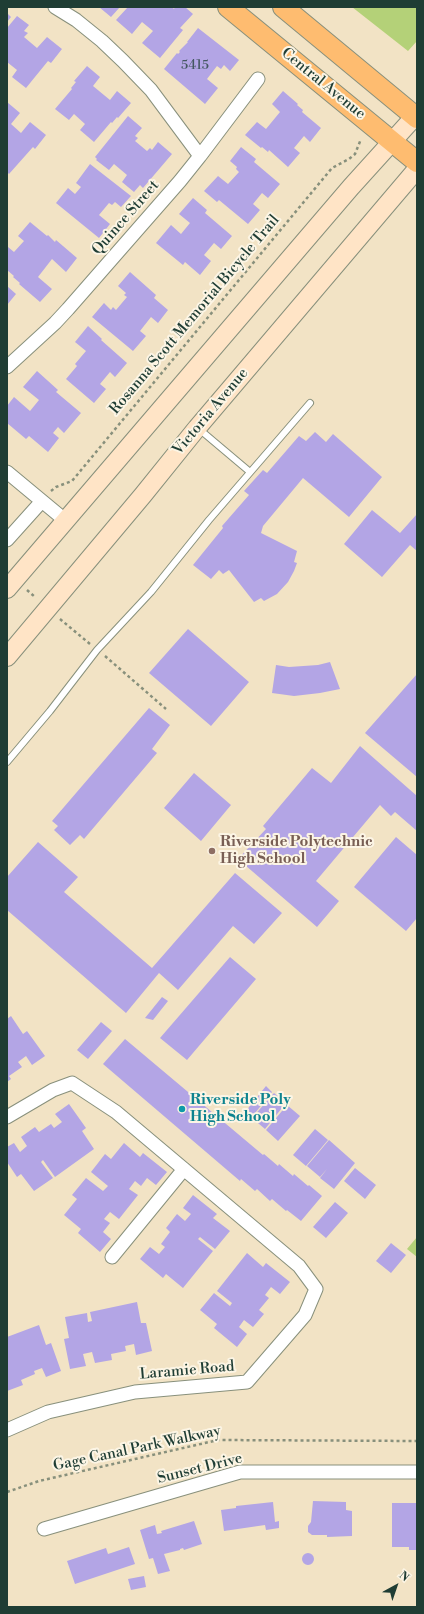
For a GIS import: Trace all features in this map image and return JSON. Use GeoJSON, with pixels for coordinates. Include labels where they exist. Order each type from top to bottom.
{"type":"FeatureCollection","features":[{"type":"Feature","properties":{"kind":"main road","name":"Central Avenue"},"geometry":{"type":"LineString","coordinates":[[228,7],[417,162]]}},
{"type":"Feature","properties":{"kind":"main road"},"geometry":{"type":"LineString","coordinates":[[7,589],[345,193],[416,116],[283,7]]}},
{"type":"Feature","properties":{"kind":"main road","name":"Victoria Avenue"},"geometry":{"type":"LineString","coordinates":[[7,656],[143,495],[197,428],[417,169]]}},
{"type":"Feature","properties":{"kind":"street"},"geometry":{"type":"LineString","coordinates":[[55,7],[76,20],[124,61],[151,90],[200,156]]}},
{"type":"Feature","properties":{"kind":"street","name":"Quince Street"},"geometry":{"type":"LineString","coordinates":[[7,367],[68,309],[200,156],[258,79]]}},
{"type":"Feature","properties":{"kind":"street"},"geometry":{"type":"LineString","coordinates":[[7,472],[66,521]]}},
{"type":"Feature","properties":{"kind":"street"},"geometry":{"type":"LineString","coordinates":[[7,540],[42,501]]}},
{"type":"Feature","properties":{"kind":"street","name":"Laramie Road"},"geometry":{"type":"LineString","coordinates":[[7,1117],[53,1090],[72,1083],[116,1112],[299,1266],[316,1289],[306,1315],[247,1382],[135,1392],[48,1412],[7,1430]]}},
{"type":"Feature","properties":{"kind":"street"},"geometry":{"type":"LineString","coordinates":[[112,1257],[184,1169]]}},
{"type":"Feature","properties":{"kind":"street","name":"Sunset Drive"},"geometry":{"type":"LineString","coordinates":[[44,1530],[240,1472],[417,1472]]}},
{"type":"Feature","properties":{"kind":"lane"},"geometry":{"type":"LineString","coordinates":[[7,762],[50,711],[97,650],[151,592],[250,472],[310,403]]}},
{"type":"Feature","properties":{"kind":"lane"},"geometry":{"type":"LineString","coordinates":[[197,428],[250,472]]}},
{"type":"Feature","properties":{"kind":"path","name":"Rosanna Scott Memorial Bicycle Trail"},"geometry":{"type":"LineString","coordinates":[[42,501],[56,487],[72,481],[332,168],[355,154],[361,139]]}},
{"type":"Feature","properties":{"kind":"path"},"geometry":{"type":"LineString","coordinates":[[104,655],[166,709]]}},
{"type":"Feature","properties":{"kind":"path","name":"Gage Canal Park Walkway"},"geometry":{"type":"LineString","coordinates":[[7,1492],[39,1481],[218,1440],[417,1441]]}},
{"type":"Feature","properties":{"kind":"green space"},"geometry":{"type":"Polygon","coordinates":[[[352,7],[417,7],[417,41],[408,51],[352,7]]]}},
{"type":"Feature","properties":{"kind":"green space"},"geometry":{"type":"Polygon","coordinates":[[[417,1237],[417,1257],[407,1249],[417,1237]]]}},
{"type":"Feature","properties":{"kind":"building"},"geometry":{"type":"Polygon","coordinates":[[[99,7],[120,7],[111,17],[99,7]]]}},
{"type":"Feature","properties":{"kind":"building"},"geometry":{"type":"Polygon","coordinates":[[[128,7],[172,7],[174,9],[175,7],[185,7],[193,14],[180,28],[183,30],[160,58],[142,43],[153,31],[142,22],[132,34],[116,20],[128,7]]]}},
{"type":"Feature","properties":{"kind":"building"},"geometry":{"type":"Polygon","coordinates":[[[7,13],[11,17],[7,22],[7,13]]]}},
{"type":"Feature","properties":{"kind":"building"},"geometry":{"type":"Polygon","coordinates":[[[17,16],[29,25],[24,31],[28,33],[24,37],[37,48],[47,37],[62,49],[51,63],[48,61],[26,88],[12,77],[17,70],[7,62],[7,28],[17,16]]]}},
{"type":"Feature","properties":{"kind":"building"},"geometry":{"type":"Polygon","coordinates":[[[198,28],[239,60],[230,71],[224,65],[221,69],[217,66],[207,79],[218,88],[205,104],[164,69],[177,53],[178,54],[180,52],[179,51],[188,42],[198,28]]]}},
{"type":"Feature","properties":{"kind":"building"},"geometry":{"type":"Polygon","coordinates":[[[87,66],[100,77],[93,86],[110,100],[117,91],[131,103],[118,118],[117,117],[112,123],[111,122],[94,142],[80,130],[85,124],[74,114],[69,120],[55,109],[72,89],[71,88],[76,82],[74,81],[87,66]]]}},
{"type":"Feature","properties":{"kind":"building"},"geometry":{"type":"Polygon","coordinates":[[[283,91],[298,104],[297,105],[303,110],[302,112],[321,128],[310,142],[304,136],[294,148],[300,153],[288,167],[269,150],[268,152],[262,147],[261,148],[245,135],[257,122],[266,129],[280,112],[272,104],[283,91]]]}},
{"type":"Feature","properties":{"kind":"building"},"geometry":{"type":"Polygon","coordinates":[[[7,102],[20,113],[11,124],[21,133],[30,122],[46,135],[35,149],[33,147],[9,174],[7,172],[7,102]]]}},
{"type":"Feature","properties":{"kind":"building"},"geometry":{"type":"Polygon","coordinates":[[[128,116],[142,128],[135,136],[138,138],[135,141],[147,151],[150,148],[152,150],[158,142],[172,154],[143,188],[140,185],[134,192],[122,182],[127,175],[114,164],[109,170],[96,160],[97,159],[95,157],[128,116]]]}},
{"type":"Feature","properties":{"kind":"building"},"geometry":{"type":"Polygon","coordinates":[[[241,147],[256,159],[254,162],[280,184],[268,198],[262,193],[253,204],[260,210],[248,224],[219,200],[217,202],[204,191],[218,176],[228,184],[239,172],[236,169],[237,167],[230,161],[241,147]]]}},
{"type":"Feature","properties":{"kind":"building"},"geometry":{"type":"Polygon","coordinates":[[[90,164],[131,196],[121,207],[115,202],[112,205],[109,203],[99,215],[110,224],[99,238],[56,203],[68,188],[75,194],[81,187],[76,183],[90,164]]]}},
{"type":"Feature","properties":{"kind":"building"},"geometry":{"type":"Polygon","coordinates":[[[193,198],[207,210],[205,213],[232,236],[221,249],[214,243],[204,255],[211,261],[200,275],[185,262],[183,265],[156,243],[171,225],[181,234],[190,223],[179,214],[193,198]]]}},
{"type":"Feature","properties":{"kind":"building"},"geometry":{"type":"Polygon","coordinates":[[[30,222],[55,242],[56,240],[77,258],[66,272],[52,259],[38,277],[52,289],[40,302],[19,284],[20,283],[13,277],[14,276],[7,270],[7,249],[8,247],[14,252],[24,241],[18,236],[30,222]]]}},
{"type":"Feature","properties":{"kind":"building"},"geometry":{"type":"Polygon","coordinates":[[[130,272],[156,295],[154,298],[168,310],[158,323],[151,317],[140,331],[146,336],[133,351],[92,317],[104,303],[111,310],[113,307],[116,310],[127,297],[124,295],[126,293],[118,286],[130,272]]]}},
{"type":"Feature","properties":{"kind":"building"},"geometry":{"type":"Polygon","coordinates":[[[7,286],[16,294],[7,305],[7,286]]]}},
{"type":"Feature","properties":{"kind":"building"},"geometry":{"type":"Polygon","coordinates":[[[88,326],[102,339],[101,340],[127,363],[115,377],[110,372],[100,384],[106,389],[94,403],[66,379],[77,366],[75,364],[86,351],[75,342],[88,326]]]}},
{"type":"Feature","properties":{"kind":"building"},"geometry":{"type":"Polygon","coordinates":[[[37,371],[58,390],[56,392],[81,413],[64,433],[58,427],[53,433],[59,438],[48,452],[29,436],[26,439],[7,423],[7,406],[14,397],[30,411],[39,400],[23,387],[37,371]]]}},
{"type":"Feature","properties":{"kind":"building"},"geometry":{"type":"Polygon","coordinates":[[[315,432],[326,442],[333,434],[382,477],[349,517],[303,478],[263,526],[261,533],[297,551],[294,562],[297,563],[294,571],[288,582],[277,594],[264,601],[261,598],[254,602],[229,570],[223,574],[219,570],[211,579],[193,565],[223,528],[222,526],[249,495],[244,491],[263,470],[267,473],[299,436],[306,441],[315,432]]]}},
{"type":"Feature","properties":{"kind":"building"},"geometry":{"type":"Polygon","coordinates":[[[372,510],[400,533],[417,514],[417,551],[410,545],[382,577],[344,544],[372,510]]]}},
{"type":"Feature","properties":{"kind":"building"},"geometry":{"type":"Polygon","coordinates":[[[188,629],[249,682],[211,726],[149,673],[188,629]]]}},
{"type":"Feature","properties":{"kind":"building"},"geometry":{"type":"Polygon","coordinates":[[[330,662],[340,689],[294,696],[272,693],[276,665],[289,667],[318,665],[330,662]]]}},
{"type":"Feature","properties":{"kind":"building"},"geometry":{"type":"Polygon","coordinates":[[[417,674],[417,777],[365,733],[417,674]]]}},
{"type":"Feature","properties":{"kind":"building"},"geometry":{"type":"Polygon","coordinates":[[[149,708],[170,725],[152,749],[157,753],[84,839],[80,835],[70,845],[54,830],[58,826],[52,821],[149,708]]]}},
{"type":"Feature","properties":{"kind":"building"},"geometry":{"type":"Polygon","coordinates":[[[360,746],[417,796],[417,831],[395,812],[391,816],[380,805],[316,881],[339,901],[317,927],[238,859],[266,829],[263,826],[312,768],[331,783],[360,746]]]}},
{"type":"Feature","properties":{"kind":"building"},"geometry":{"type":"Polygon","coordinates":[[[194,773],[231,805],[201,841],[164,808],[194,773]]]}},
{"type":"Feature","properties":{"kind":"building"},"geometry":{"type":"Polygon","coordinates":[[[396,837],[417,855],[417,918],[406,931],[354,887],[396,837]]]}},
{"type":"Feature","properties":{"kind":"building"},"geometry":{"type":"Polygon","coordinates":[[[38,842],[78,877],[64,892],[152,968],[235,873],[282,913],[254,944],[233,926],[178,990],[159,973],[126,1013],[7,910],[7,877],[38,842]]]}},
{"type":"Feature","properties":{"kind":"building"},"geometry":{"type":"Polygon","coordinates":[[[230,957],[256,979],[187,1060],[160,1038],[230,957]]]}},
{"type":"Feature","properties":{"kind":"building"},"geometry":{"type":"Polygon","coordinates":[[[162,997],[168,1001],[153,1020],[145,1018],[162,997]]]}},
{"type":"Feature","properties":{"kind":"building"},"geometry":{"type":"Polygon","coordinates":[[[11,1016],[23,1034],[27,1031],[45,1056],[32,1065],[26,1056],[18,1062],[22,1067],[9,1076],[11,1079],[7,1082],[7,1019],[11,1016]]]}},
{"type":"Feature","properties":{"kind":"building"},"geometry":{"type":"Polygon","coordinates":[[[101,1022],[112,1031],[88,1059],[77,1050],[101,1022]]]}},
{"type":"Feature","properties":{"kind":"building","name":"Riverside Poly High School"},"geometry":{"type":"Polygon","coordinates":[[[125,1039],[263,1155],[264,1154],[278,1166],[279,1164],[293,1176],[294,1174],[322,1196],[301,1221],[272,1199],[270,1201],[257,1189],[255,1191],[241,1179],[240,1181],[103,1064],[125,1039]]]}},
{"type":"Feature","properties":{"kind":"building","name":"Riverside Poly High School"},"geometry":{"type":"Polygon","coordinates":[[[266,1086],[272,1092],[251,1118],[245,1112],[266,1086]]]}},
{"type":"Feature","properties":{"kind":"building","name":"Riverside Poly High School"},"geometry":{"type":"Polygon","coordinates":[[[274,1093],[286,1103],[265,1129],[252,1118],[274,1093]]]}},
{"type":"Feature","properties":{"kind":"building"},"geometry":{"type":"Polygon","coordinates":[[[69,1104],[86,1128],[82,1131],[94,1149],[55,1177],[43,1160],[41,1162],[53,1178],[34,1191],[21,1174],[17,1177],[7,1162],[7,1147],[14,1143],[20,1152],[27,1146],[21,1137],[35,1127],[39,1132],[51,1124],[54,1128],[62,1122],[55,1114],[69,1104]]]}},
{"type":"Feature","properties":{"kind":"building","name":"Riverside Poly High School"},"geometry":{"type":"Polygon","coordinates":[[[287,1105],[300,1116],[278,1141],[266,1130],[287,1105]]]}},
{"type":"Feature","properties":{"kind":"building","name":"Riverside Poly High School"},"geometry":{"type":"Polygon","coordinates":[[[315,1129],[328,1140],[306,1166],[293,1155],[315,1129]]]}},
{"type":"Feature","properties":{"kind":"building"},"geometry":{"type":"Polygon","coordinates":[[[329,1140],[355,1163],[334,1189],[320,1178],[327,1169],[320,1177],[307,1166],[329,1140]]]}},
{"type":"Feature","properties":{"kind":"building"},"geometry":{"type":"Polygon","coordinates":[[[124,1143],[140,1157],[143,1153],[167,1172],[156,1185],[147,1178],[141,1186],[135,1181],[129,1189],[138,1195],[119,1219],[110,1212],[104,1219],[110,1223],[103,1232],[111,1239],[100,1252],[78,1233],[81,1229],[64,1215],[77,1199],[72,1195],[86,1178],[103,1191],[108,1186],[91,1172],[105,1154],[111,1159],[124,1143]]]}},
{"type":"Feature","properties":{"kind":"building"},"geometry":{"type":"Polygon","coordinates":[[[355,1168],[376,1185],[365,1199],[344,1181],[355,1168]]]}},
{"type":"Feature","properties":{"kind":"building"},"geometry":{"type":"Polygon","coordinates":[[[193,1195],[217,1214],[213,1218],[230,1231],[215,1249],[200,1237],[198,1239],[213,1251],[183,1288],[166,1274],[163,1278],[140,1259],[150,1247],[159,1254],[165,1247],[161,1244],[170,1232],[166,1228],[177,1214],[185,1221],[191,1214],[183,1208],[193,1195]]]}},
{"type":"Feature","properties":{"kind":"building"},"geometry":{"type":"Polygon","coordinates":[[[335,1202],[348,1213],[326,1238],[313,1227],[335,1202]]]}},
{"type":"Feature","properties":{"kind":"building"},"geometry":{"type":"Polygon","coordinates":[[[391,1243],[406,1255],[391,1273],[376,1261],[391,1243]]]}},
{"type":"Feature","properties":{"kind":"building"},"geometry":{"type":"Polygon","coordinates":[[[247,1253],[263,1267],[266,1263],[290,1282],[280,1294],[271,1287],[265,1295],[269,1298],[259,1310],[264,1314],[253,1327],[244,1320],[239,1327],[247,1334],[237,1347],[214,1328],[217,1324],[200,1310],[214,1293],[230,1306],[232,1303],[217,1291],[247,1253]]]}},
{"type":"Feature","properties":{"kind":"building"},"geometry":{"type":"Polygon","coordinates":[[[137,1302],[141,1323],[146,1323],[152,1351],[136,1355],[134,1344],[125,1346],[126,1351],[111,1354],[112,1360],[95,1363],[92,1352],[83,1354],[86,1366],[70,1369],[64,1339],[69,1338],[65,1317],[87,1313],[88,1322],[92,1321],[90,1312],[137,1302]]]}},
{"type":"Feature","properties":{"kind":"building"},"geometry":{"type":"Polygon","coordinates":[[[39,1325],[46,1345],[51,1343],[61,1371],[46,1377],[42,1368],[34,1371],[35,1374],[21,1380],[23,1385],[7,1391],[7,1337],[39,1325]]]}},
{"type":"Feature","properties":{"kind":"building"},"geometry":{"type":"Polygon","coordinates":[[[313,1501],[346,1502],[346,1510],[352,1511],[352,1536],[327,1537],[327,1535],[312,1535],[308,1532],[308,1526],[311,1522],[313,1501]]]}},
{"type":"Feature","properties":{"kind":"building"},"geometry":{"type":"Polygon","coordinates":[[[273,1502],[275,1522],[279,1521],[279,1528],[266,1530],[265,1525],[224,1531],[221,1510],[236,1508],[236,1506],[273,1502]]]}},
{"type":"Feature","properties":{"kind":"building"},"geometry":{"type":"Polygon","coordinates":[[[392,1503],[417,1503],[417,1550],[409,1550],[409,1547],[392,1547],[392,1503]]]}},
{"type":"Feature","properties":{"kind":"building"},"geometry":{"type":"Polygon","coordinates":[[[194,1521],[202,1544],[184,1550],[183,1548],[164,1554],[170,1571],[158,1574],[153,1558],[149,1559],[140,1530],[155,1525],[157,1534],[162,1533],[161,1531],[194,1521]]]}},
{"type":"Feature","properties":{"kind":"building"},"geometry":{"type":"Polygon","coordinates":[[[129,1547],[135,1564],[75,1584],[67,1561],[106,1548],[108,1554],[129,1547]]]}},
{"type":"Feature","properties":{"kind":"building"},"geometry":{"type":"Polygon","coordinates":[[[310,1553],[313,1554],[313,1564],[306,1565],[303,1564],[302,1557],[303,1554],[310,1553]]]}},
{"type":"Feature","properties":{"kind":"building"},"geometry":{"type":"Polygon","coordinates":[[[144,1576],[146,1587],[131,1590],[128,1579],[144,1576]]]}},
{"type":"Feature","properties":{"kind":"place","name":"Riverside Polytechnic High School"},"geometry":{"type":"Point","coordinates":[212,851]}},
{"type":"Feature","properties":{"kind":"place","name":"Riverside Poly High School"},"geometry":{"type":"Point","coordinates":[182,1109]}}]}
